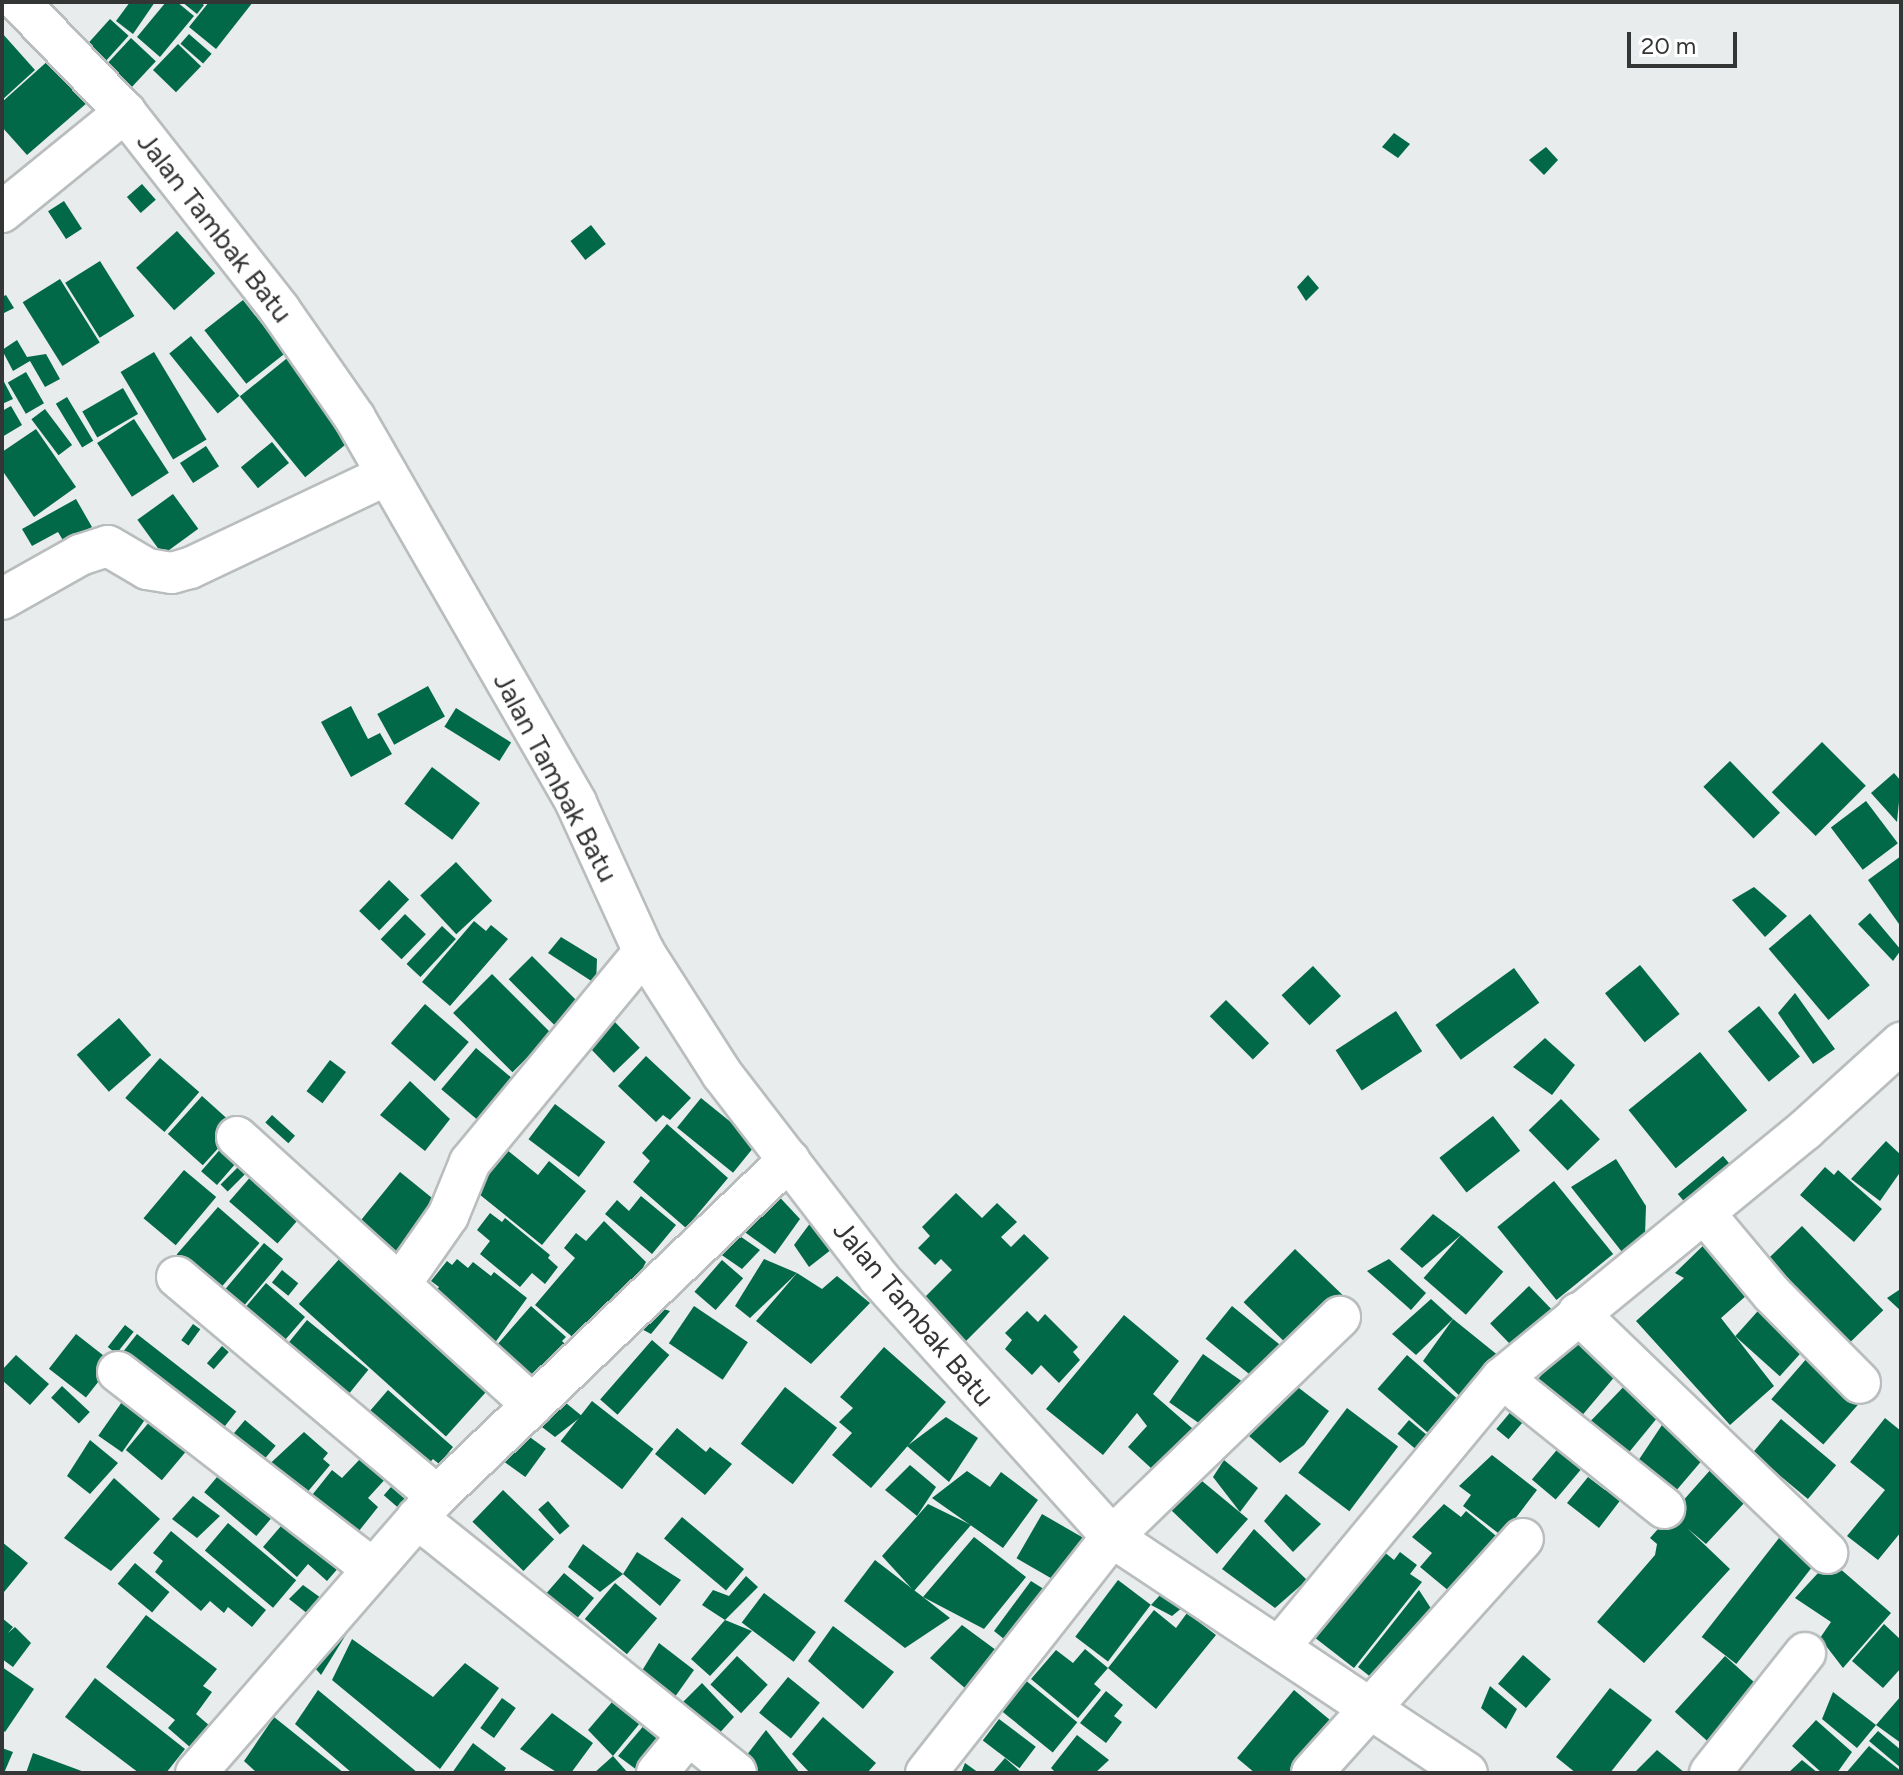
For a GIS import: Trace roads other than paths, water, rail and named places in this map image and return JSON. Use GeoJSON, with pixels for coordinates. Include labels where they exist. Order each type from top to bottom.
{"type":"FeatureCollection","features":[{"type":"Feature","properties":{"kind":"street","name":"Jalan Tambak Batu"},"geometry":{"type":"LineString","coordinates":[[19,2],[125,112],[280,310],[387,475],[576,803],[644,952],[722,1074],[879,1278],[1112,1537],[1281,1645],[1367,1710],[1467,1773]]}},
{"type":"Feature","properties":{"kind":"street"},"geometry":{"type":"LineString","coordinates":[[2,212],[125,112]]}},
{"type":"Feature","properties":{"kind":"street"},"geometry":{"type":"LineString","coordinates":[[2,599],[80,555],[108,546],[161,572],[190,568],[387,475]]}},
{"type":"Feature","properties":{"kind":"street"},"geometry":{"type":"LineString","coordinates":[[401,1283],[448,1216],[470,1162],[644,952]]}},
{"type":"Feature","properties":{"kind":"street"},"geometry":{"type":"LineString","coordinates":[[1281,1645],[1502,1378],[1578,1313],[1705,1214],[1901,1043]]}},
{"type":"Feature","properties":{"kind":"street"},"geometry":{"type":"LineString","coordinates":[[237,1137],[533,1405]]}},
{"type":"Feature","properties":{"kind":"street"},"geometry":{"type":"LineString","coordinates":[[196,1773],[370,1567],[427,1507],[789,1160]]}},
{"type":"Feature","properties":{"kind":"street"},"geometry":{"type":"LineString","coordinates":[[1705,1214],[1772,1294],[1860,1383]]}},
{"type":"Feature","properties":{"kind":"street"},"geometry":{"type":"LineString","coordinates":[[177,1277],[427,1507],[688,1735],[736,1773]]}},
{"type":"Feature","properties":{"kind":"street"},"geometry":{"type":"LineString","coordinates":[[1578,1313],[1827,1553]]}},
{"type":"Feature","properties":{"kind":"street"},"geometry":{"type":"LineString","coordinates":[[926,1773],[1112,1537],[1340,1317]]}},
{"type":"Feature","properties":{"kind":"street"},"geometry":{"type":"LineString","coordinates":[[118,1372],[370,1567]]}},
{"type":"Feature","properties":{"kind":"street"},"geometry":{"type":"LineString","coordinates":[[1502,1378],[1664,1508]]}},
{"type":"Feature","properties":{"kind":"street"},"geometry":{"type":"LineString","coordinates":[[1312,1773],[1523,1539]]}},
{"type":"Feature","properties":{"kind":"street"},"geometry":{"type":"LineString","coordinates":[[1710,1773],[1805,1653]]}},
{"type":"Feature","properties":{"kind":"street"},"geometry":{"type":"LineString","coordinates":[[657,1773],[688,1735]]}}]}
